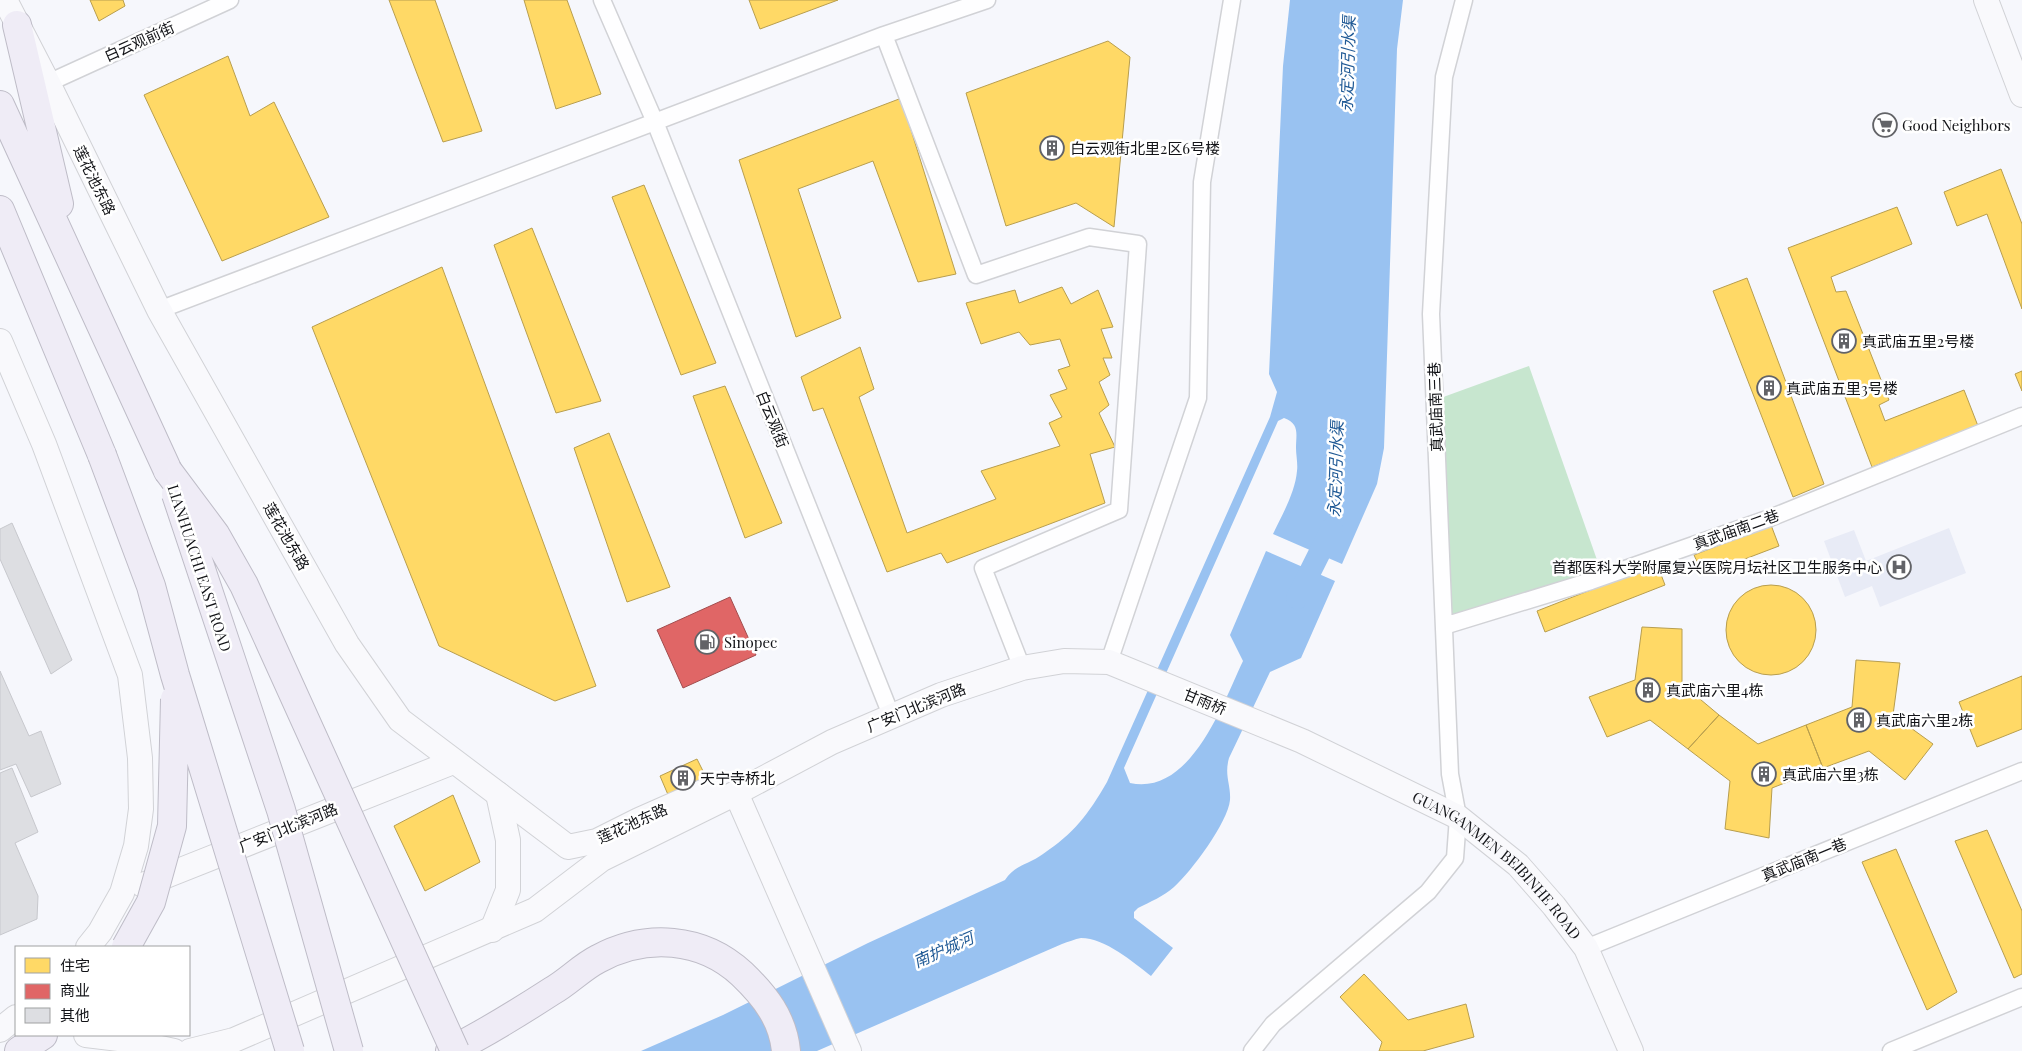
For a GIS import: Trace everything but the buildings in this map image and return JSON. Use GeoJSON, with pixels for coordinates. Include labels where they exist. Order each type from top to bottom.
{"type":"FeatureCollection","features":[{"type":"Feature","properties":{"kind":"highway"},"geometry":{"type":"LineString","coordinates":[[18,25],[72,259]]}},
{"type":"Feature","properties":{"kind":"highway","name":"LIANHUACHI EAST ROAD"},"geometry":{"type":"LineString","coordinates":[[0,105],[168,471],[281,810],[349,1051]]}},
{"type":"Feature","properties":{"kind":"highway"},"geometry":{"type":"LineString","coordinates":[[0,210],[102,455],[151,586],[175,675],[290,1051]]}},
{"type":"Feature","properties":{"kind":"highway"},"geometry":{"type":"LineString","coordinates":[[0,245],[30,285]]}},
{"type":"Feature","properties":{"kind":"highway"},"geometry":{"type":"LineString","coordinates":[[168,471],[215,534],[244,585],[455,1051]]}},
{"type":"Feature","properties":{"kind":"highway"},"geometry":{"type":"LineString","coordinates":[[127,946],[151,902],[172,826],[175,675]]}},
{"type":"Feature","properties":{"kind":"highway"},"geometry":{"type":"LineString","coordinates":[[450,1051],[489,1031],[564,984],[598,959],[635,944],[670,941],[700,948],[733,966],[760,990],[777,1015],[785,1038],[786,1051]]}},
{"type":"Feature","properties":{"kind":"highway"},"geometry":{"type":"LineString","coordinates":[[19,1051],[42,1036]]}},
{"type":"Feature","properties":{"kind":"street","name":"莲花池东路"},"geometry":{"type":"LineString","coordinates":[[5,0],[48,83],[159,310],[347,644],[400,720],[453,762],[568,847],[597,841],[707,790],[736,794]]}},
{"type":"Feature","properties":{"kind":"street","name":"白云观前街"},"geometry":{"type":"LineString","coordinates":[[48,83],[230,0]]}},
{"type":"Feature","properties":{"kind":"street","name":"白云观街"},"geometry":{"type":"LineString","coordinates":[[602,0],[656,122],[891,715]]}},
{"type":"Feature","properties":{"kind":"street"},"geometry":{"type":"LineString","coordinates":[[159,310],[884,35],[952,6],[987,0]]}},
{"type":"Feature","properties":{"kind":"street"},"geometry":{"type":"LineString","coordinates":[[1109,662],[1198,398],[1202,182],[1232,0]]}},
{"type":"Feature","properties":{"kind":"street","name":"真武庙南三巷"},"geometry":{"type":"LineString","coordinates":[[1252,1051],[1273,1024],[1428,892],[1455,858],[1458,817],[1450,774],[1431,314],[1444,77],[1464,0]]}},
{"type":"Feature","properties":{"kind":"street"},"geometry":{"type":"LineString","coordinates":[[1986,0],[2022,95]]}},
{"type":"Feature","properties":{"kind":"street"},"geometry":{"type":"LineString","coordinates":[[884,35],[976,275],[1089,237],[1138,244],[1119,510],[983,568],[1022,668]]}},
{"type":"Feature","properties":{"kind":"street"},"geometry":{"type":"LineString","coordinates":[[0,341],[44,444],[130,675],[140,758],[141,809],[136,846],[122,894],[100,932],[89,946]]}},
{"type":"Feature","properties":{"kind":"street","name":"真武庙南二巷"},"geometry":{"type":"LineString","coordinates":[[1444,626],[1592,581],[1770,518],[2022,416]]}},
{"type":"Feature","properties":{"kind":"street","name":"广安门北滨河路"},"geometry":{"type":"LineString","coordinates":[[736,794],[832,742],[941,695],[1022,668],[1064,661],[1109,662]]}},
{"type":"Feature","properties":{"kind":"street","name":"甘雨桥"},"geometry":{"type":"LineString","coordinates":[[1109,662],[1302,741]]}},
{"type":"Feature","properties":{"kind":"street","name":"GUANGANMEN BEIBINHE ROAD"},"geometry":{"type":"LineString","coordinates":[[1302,741],[1458,817],[1518,865],[1554,906],[1586,948],[1631,1051]]}},
{"type":"Feature","properties":{"kind":"street","name":"广安门北滨河路"},"geometry":{"type":"LineString","coordinates":[[122,894],[453,762]]}},
{"type":"Feature","properties":{"kind":"street","name":"真武庙南一巷"},"geometry":{"type":"LineString","coordinates":[[1586,948],[2022,770]]}},
{"type":"Feature","properties":{"kind":"street"},"geometry":{"type":"LineString","coordinates":[[492,930],[508,890],[508,840],[498,794]]}},
{"type":"Feature","properties":{"kind":"street","name":"莲花池东路"},"geometry":{"type":"LineString","coordinates":[[190,1051],[234,1040],[535,910],[602,859],[736,794]]}},
{"type":"Feature","properties":{"kind":"street"},"geometry":{"type":"LineString","coordinates":[[736,794],[849,1051]]}},
{"type":"Feature","properties":{"kind":"street"},"geometry":{"type":"LineString","coordinates":[[1891,1051],[2022,997]]}},
{"type":"Feature","properties":{"kind":"street"},"geometry":{"type":"LineString","coordinates":[[101,1036],[116,1037],[174,1051]]}},
{"type":"Feature","properties":{"kind":"shaded area","name":"首都医科大学附属复兴医院月坛社区卫生服务中心"},"geometry":{"type":"Polygon","coordinates":[[[1949,528],[1966,573],[1880,607],[1872,586],[1845,597],[1824,541],[1854,530],[1866,561],[1949,528]]]}},
{"type":"Feature","properties":{"kind":"green space"},"geometry":{"type":"Polygon","coordinates":[[[1529,366],[1603,577],[1444,626],[1435,400],[1529,366]]]}},
{"type":"Feature","properties":{"kind":"water","name":"南护城河"},"geometry":{"type":"Polygon","coordinates":[[[1290,0],[1403,0],[1397,49],[1384,448],[1377,484],[1342,564],[1273,534],[1291,496],[1297,468],[1295,426],[1284,418],[1278,421],[1124,768],[1130,783],[1152,783],[1171,775],[1187,761],[1202,743],[1215,721],[1243,661],[1230,635],[1266,551],[1335,581],[1301,658],[1270,672],[1229,758],[1227,775],[1230,800],[1223,821],[1216,833],[1199,859],[1174,887],[1134,912],[1134,918],[1173,948],[1151,976],[1109,946],[1090,939],[1076,939],[817,1051],[641,1051],[723,1015],[868,943],[1005,880],[1013,871],[1038,858],[1072,831],[1087,814],[1100,794],[1270,417],[1277,392],[1269,374],[1283,66],[1290,0]]]}},
{"type":"Feature","properties":{"kind":"waterway","name":"永定河引水渠"},"geometry":{"type":"LineString","coordinates":[[1297,598],[1332,528]]}},
{"type":"Feature","properties":{"kind":"place","name":"Good Neighbors"},"geometry":{"type":"Point","coordinates":[1885,125]}},
{"type":"Feature","properties":{"kind":"place","name":"白云观街北里2区6号楼"},"geometry":{"type":"Point","coordinates":[1052,148]}},
{"type":"Feature","properties":{"kind":"place","name":"真武庙五里2号楼"},"geometry":{"type":"Point","coordinates":[1844,341]}},
{"type":"Feature","properties":{"kind":"place","name":"真武庙五里3号楼"},"geometry":{"type":"Point","coordinates":[1769,388]}},
{"type":"Feature","properties":{"kind":"place","name":"首都医科大学附属复兴医院月坛社区卫生服务中心"},"geometry":{"type":"Point","coordinates":[1899,567]}},
{"type":"Feature","properties":{"kind":"place","name":"Sinopec"},"geometry":{"type":"Point","coordinates":[707,642]}},
{"type":"Feature","properties":{"kind":"place","name":"真武庙六里4栋"},"geometry":{"type":"Point","coordinates":[1648,690]}},
{"type":"Feature","properties":{"kind":"place","name":"真武庙六里2栋"},"geometry":{"type":"Point","coordinates":[1859,720]}},
{"type":"Feature","properties":{"kind":"place","name":"真武庙六里3栋"},"geometry":{"type":"Point","coordinates":[1764,774]}},
{"type":"Feature","properties":{"kind":"place","name":"天宁寺桥北"},"geometry":{"type":"Point","coordinates":[683,778]}}]}
